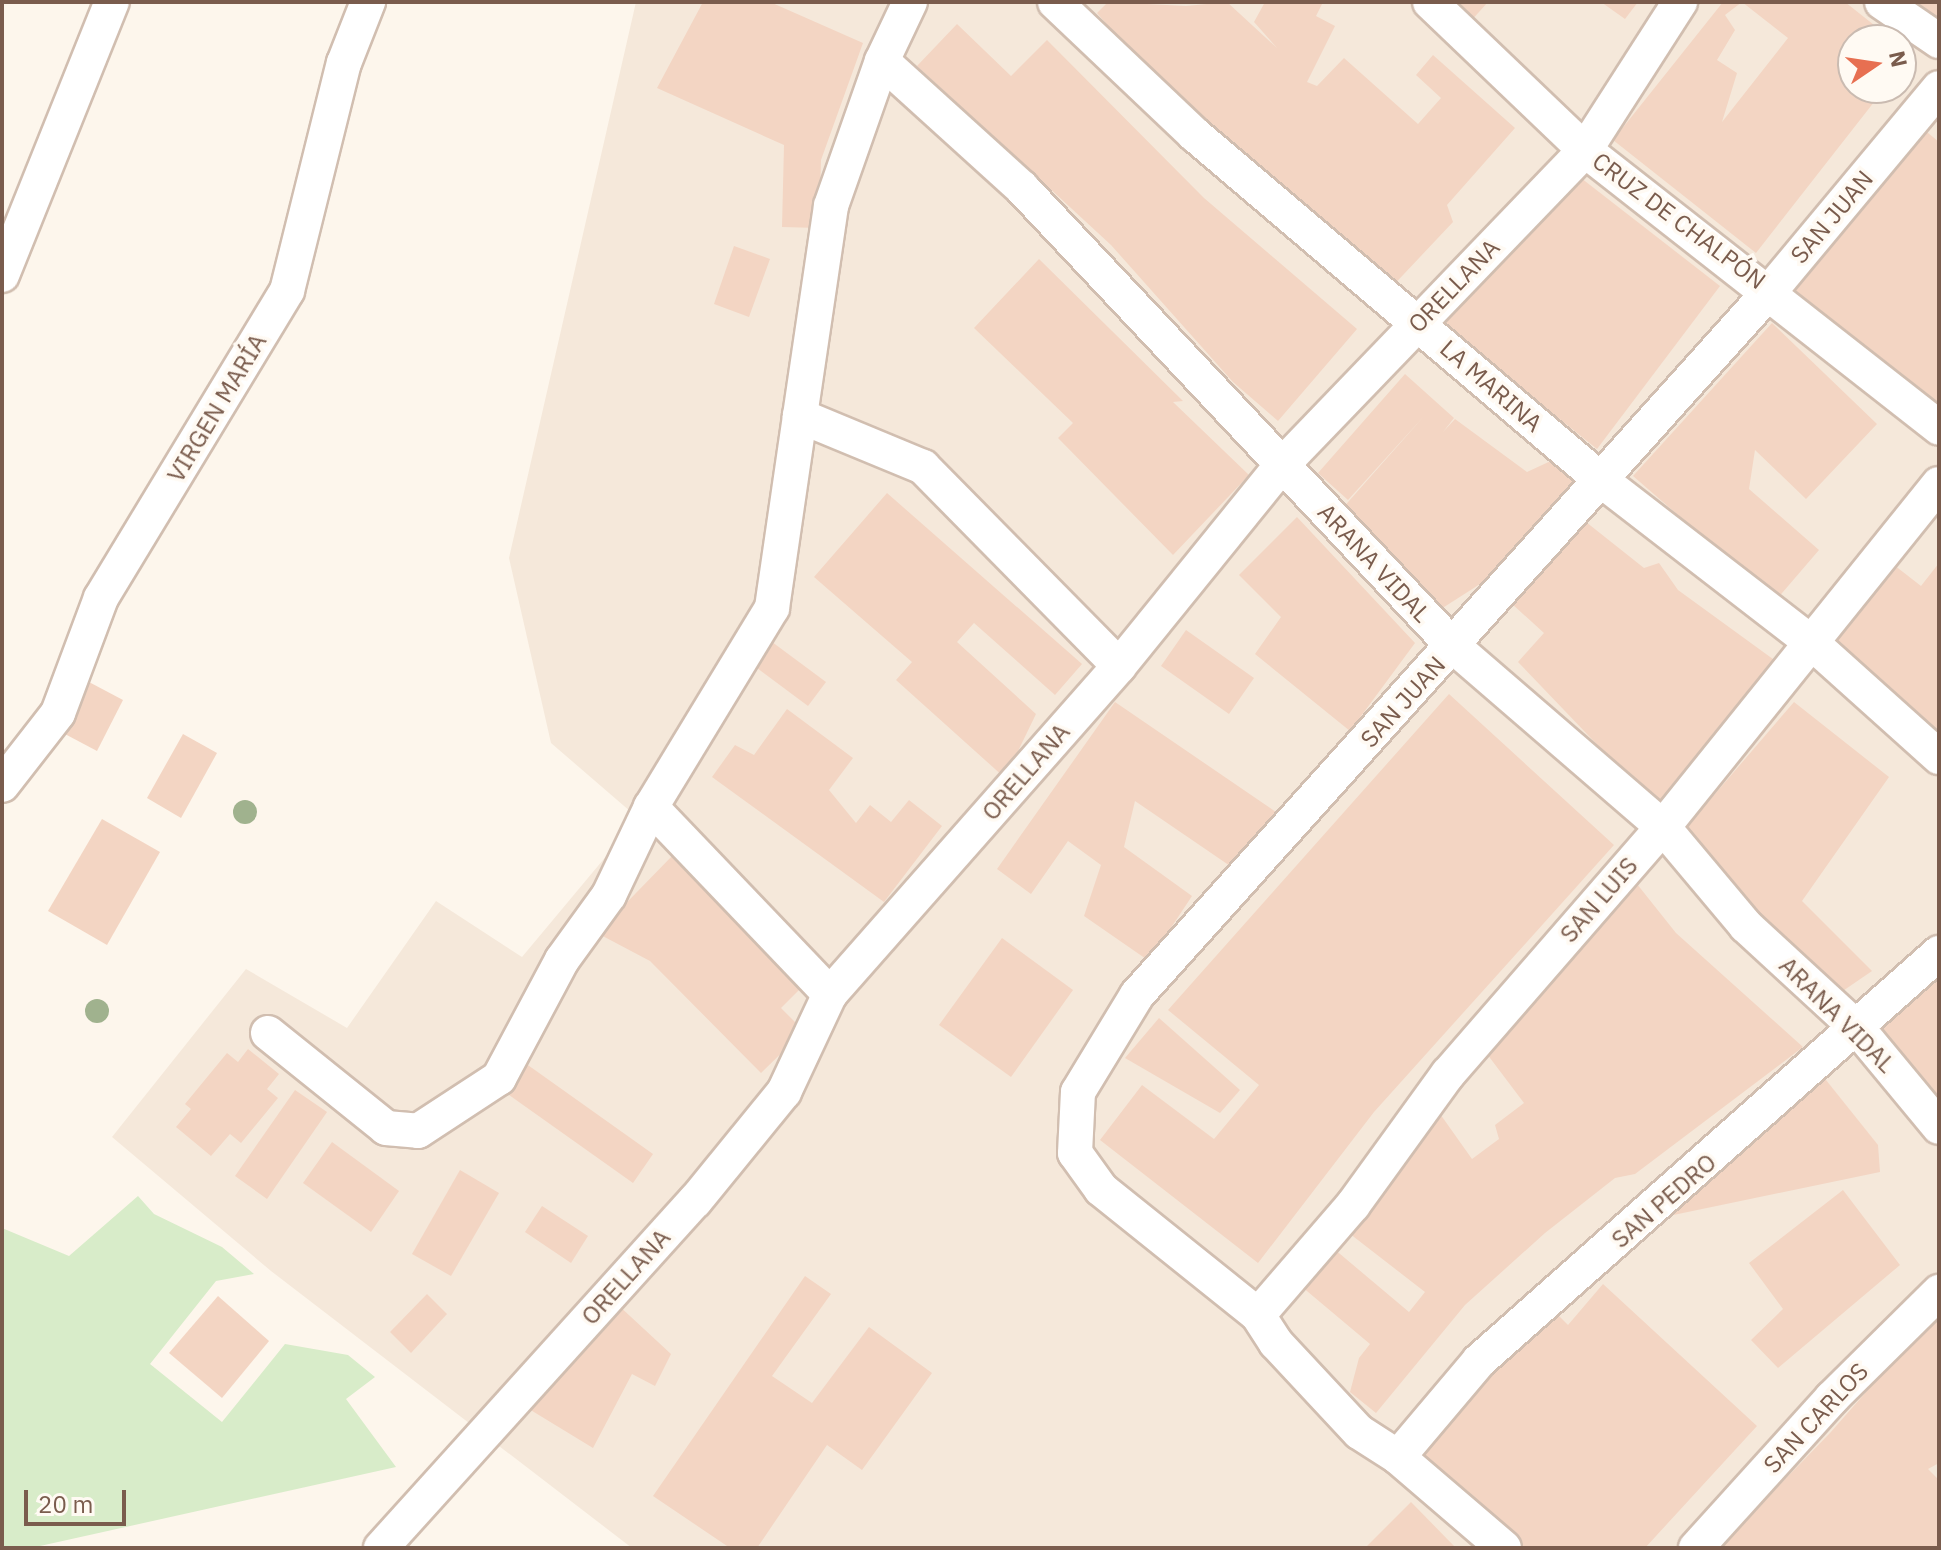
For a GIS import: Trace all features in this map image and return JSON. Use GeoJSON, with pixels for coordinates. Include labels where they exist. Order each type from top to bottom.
{"type":"FeatureCollection","features":[{"type":"Feature","properties":{"kind":"street"},"geometry":{"type":"LineString","coordinates":[[2,275],[112,2]]}},
{"type":"Feature","properties":{"kind":"street","name":"VIRGEN MARÍA"},"geometry":{"type":"LineString","coordinates":[[2,785],[58,713],[101,598],[287,291],[344,63],[368,2]]}},
{"type":"Feature","properties":{"kind":"street"},"geometry":{"type":"LineString","coordinates":[[268,1033],[386,1128],[418,1131],[499,1078],[562,960],[609,895],[651,807],[772,608],[831,206],[882,61],[910,2]]}},
{"type":"Feature","properties":{"kind":"street","name":"LA MARINA"},"geometry":{"type":"LineString","coordinates":[[1055,2],[1194,134],[1601,480],[1812,643],[1939,757]]}},
{"type":"Feature","properties":{"kind":"street","name":"CRUZ DE CHALPÓN"},"geometry":{"type":"LineString","coordinates":[[1430,2],[1585,150],[1770,291],[1939,428]]}},
{"type":"Feature","properties":{"kind":"street","name":"ORELLANA"},"geometry":{"type":"LineString","coordinates":[[381,1548],[695,1201],[784,1092],[830,994],[1119,666],[1282,465],[1585,150],[1680,2]]}},
{"type":"Feature","properties":{"kind":"street"},"geometry":{"type":"LineString","coordinates":[[1882,2],[1939,41]]}},
{"type":"Feature","properties":{"kind":"street","name":"ARANA VIDAL"},"geometry":{"type":"LineString","coordinates":[[882,61],[1022,188],[1453,646],[1663,827],[1746,926],[1858,1029],[1939,1127]]}},
{"type":"Feature","properties":{"kind":"street","name":"SAN JUAN"},"geometry":{"type":"LineString","coordinates":[[1504,1548],[1398,1457],[1341,1414],[1276,1343],[1258,1315],[1101,1189],[1075,1153],[1078,1092],[1137,995],[1770,291],[1939,88]]}},
{"type":"Feature","properties":{"kind":"street"},"geometry":{"type":"LineString","coordinates":[[800,416],[923,467],[1119,666]]}},
{"type":"Feature","properties":{"kind":"street","name":"SAN LUIS"},"geometry":{"type":"LineString","coordinates":[[1258,1315],[1353,1205],[1448,1074],[1663,827],[1939,484]]}},
{"type":"Feature","properties":{"kind":"street"},"geometry":{"type":"LineString","coordinates":[[651,807],[830,994]]}},
{"type":"Feature","properties":{"kind":"street","name":"SAN PEDRO"},"geometry":{"type":"LineString","coordinates":[[1398,1457],[1479,1361],[1858,1029],[1939,953]]}},
{"type":"Feature","properties":{"kind":"street","name":"SAN CARLOS"},"geometry":{"type":"LineString","coordinates":[[1696,1548],[1832,1398],[1939,1292]]}},
{"type":"Feature","properties":{"kind":"shaded area"},"geometry":{"type":"Polygon","coordinates":[[[636,2],[1939,2],[1939,1548],[632,1548],[271,1271],[112,1137],[246,969],[347,1028],[436,901],[522,957],[638,818],[551,743],[509,558],[636,2]]]}},
{"type":"Feature","properties":{"kind":"green space"},"geometry":{"type":"Polygon","coordinates":[[[138,1196],[154,1214],[222,1247],[254,1274],[216,1281],[150,1364],[222,1422],[285,1344],[348,1355],[375,1377],[346,1399],[396,1467],[31,1548],[2,1548],[2,1228],[69,1256],[138,1196]]]}},
{"type":"Feature","properties":{"kind":"building"},"geometry":{"type":"Polygon","coordinates":[[[703,2],[770,2],[863,43],[821,160],[819,228],[782,227],[784,145],[657,88],[703,2]]]}},
{"type":"Feature","properties":{"kind":"building"},"geometry":{"type":"Polygon","coordinates":[[[1108,2],[1186,6],[1227,2],[1277,48],[1254,22],[1265,2],[1323,2],[1316,16],[1335,26],[1307,82],[1317,86],[1344,58],[1418,124],[1441,98],[1416,75],[1433,55],[1515,128],[1447,205],[1453,222],[1387,292],[1132,54],[1097,13],[1108,2]]]}},
{"type":"Feature","properties":{"kind":"building"},"geometry":{"type":"Polygon","coordinates":[[[1447,2],[1488,2],[1470,22],[1447,2]]]}},
{"type":"Feature","properties":{"kind":"building"},"geometry":{"type":"Polygon","coordinates":[[[1601,2],[1638,2],[1625,19],[1601,2]]]}},
{"type":"Feature","properties":{"kind":"building"},"geometry":{"type":"Polygon","coordinates":[[[1723,2],[1742,2],[1845,2],[1873,24],[1837,24],[1837,104],[1872,104],[1756,253],[1613,140],[1723,2]],[[1742,2],[1725,15],[1735,30],[1717,60],[1737,73],[1722,122],[1788,38],[1742,2]]]}},
{"type":"Feature","properties":{"kind":"building"},"geometry":{"type":"Polygon","coordinates":[[[1912,2],[1939,2],[1939,23],[1912,2]]]}},
{"type":"Feature","properties":{"kind":"building"},"geometry":{"type":"Polygon","coordinates":[[[957,24],[1011,76],[1047,40],[1204,198],[1357,329],[1278,421],[1233,382],[1111,245],[917,66],[957,24]]]}},
{"type":"Feature","properties":{"kind":"building"},"geometry":{"type":"Polygon","coordinates":[[[1916,123],[1939,142],[1939,408],[1786,288],[1916,123]]]}},
{"type":"Feature","properties":{"kind":"building"},"geometry":{"type":"Polygon","coordinates":[[[1572,171],[1720,286],[1597,449],[1441,324],[1572,171]]]}},
{"type":"Feature","properties":{"kind":"building"},"geometry":{"type":"Polygon","coordinates":[[[734,246],[770,259],[749,317],[714,304],[734,246]]]}},
{"type":"Feature","properties":{"kind":"building"},"geometry":{"type":"Polygon","coordinates":[[[1039,259],[1183,401],[1173,402],[1249,475],[1173,555],[1058,438],[1073,423],[974,328],[1039,259]]]}},
{"type":"Feature","properties":{"kind":"building"},"geometry":{"type":"Polygon","coordinates":[[[1772,323],[1877,424],[1806,499],[1755,450],[1749,489],[1819,550],[1776,600],[1633,476],[1772,323]]]}},
{"type":"Feature","properties":{"kind":"building"},"geometry":{"type":"Polygon","coordinates":[[[1405,374],[1454,418],[1443,432],[1455,419],[1527,472],[1555,459],[1587,492],[1516,561],[1441,609],[1341,510],[1425,415],[1348,500],[1318,473],[1405,374]]]}},
{"type":"Feature","properties":{"kind":"building"},"geometry":{"type":"Polygon","coordinates":[[[887,493],[1082,664],[1055,695],[974,623],[957,642],[1036,714],[1005,778],[896,680],[912,662],[814,577],[887,493]]]}},
{"type":"Feature","properties":{"kind":"building"},"geometry":{"type":"Polygon","coordinates":[[[1297,517],[1415,643],[1350,731],[1255,654],[1281,617],[1239,575],[1297,517]]]}},
{"type":"Feature","properties":{"kind":"building"},"geometry":{"type":"Polygon","coordinates":[[[1586,522],[1644,568],[1659,563],[1678,590],[1777,662],[1715,748],[1655,805],[1518,662],[1544,633],[1511,603],[1586,522]]]}},
{"type":"Feature","properties":{"kind":"building"},"geometry":{"type":"Polygon","coordinates":[[[1885,558],[1921,586],[1939,563],[1939,744],[1824,641],[1885,558]]]}},
{"type":"Feature","properties":{"kind":"building"},"geometry":{"type":"Polygon","coordinates":[[[1186,630],[1254,678],[1229,714],[1161,666],[1186,630]]]}},
{"type":"Feature","properties":{"kind":"building"},"geometry":{"type":"Polygon","coordinates":[[[768,639],[826,682],[808,706],[757,668],[768,639]]]}},
{"type":"Feature","properties":{"kind":"building"},"geometry":{"type":"Polygon","coordinates":[[[89,682],[123,700],[97,751],[63,733],[89,682]]]}},
{"type":"Feature","properties":{"kind":"building"},"geometry":{"type":"Polygon","coordinates":[[[1449,694],[1614,845],[1374,1112],[1258,1263],[1100,1140],[1142,1085],[1214,1139],[1259,1085],[1168,1010],[1449,694]]]}},
{"type":"Feature","properties":{"kind":"building"},"geometry":{"type":"Polygon","coordinates":[[[1115,702],[1276,812],[1236,870],[1135,801],[1124,847],[1192,896],[1149,961],[1084,916],[1101,865],[1068,841],[1031,894],[997,869],[1115,702]]]}},
{"type":"Feature","properties":{"kind":"building"},"geometry":{"type":"Polygon","coordinates":[[[1794,702],[1889,777],[1802,901],[1872,971],[1834,997],[1754,919],[1684,830],[1794,702]]]}},
{"type":"Feature","properties":{"kind":"building"},"geometry":{"type":"Polygon","coordinates":[[[787,709],[853,758],[829,790],[856,823],[870,805],[891,822],[909,800],[942,826],[884,902],[712,777],[735,745],[754,755],[787,709]]]}},
{"type":"Feature","properties":{"kind":"building"},"geometry":{"type":"Polygon","coordinates":[[[183,734],[217,753],[181,818],[147,798],[183,734]]]}},
{"type":"Feature","properties":{"kind":"building"},"geometry":{"type":"Polygon","coordinates":[[[102,819],[160,852],[107,945],[48,911],[102,819]]]}},
{"type":"Feature","properties":{"kind":"building"},"geometry":{"type":"Polygon","coordinates":[[[674,854],[804,985],[781,1008],[804,1031],[761,1073],[650,961],[597,933],[674,854]]]}},
{"type":"Feature","properties":{"kind":"building"},"geometry":{"type":"Polygon","coordinates":[[[1633,879],[1676,933],[1803,1047],[1635,1174],[1615,1178],[1545,1233],[1465,1305],[1376,1413],[1350,1392],[1359,1358],[1370,1344],[1295,1281],[1327,1243],[1409,1312],[1425,1292],[1345,1230],[1433,1104],[1472,1159],[1499,1139],[1495,1125],[1524,1103],[1484,1050],[1633,879]]]}},
{"type":"Feature","properties":{"kind":"building"},"geometry":{"type":"Polygon","coordinates":[[[1002,938],[1073,990],[1011,1077],[939,1025],[1002,938]]]}},
{"type":"Feature","properties":{"kind":"building"},"geometry":{"type":"Polygon","coordinates":[[[1939,962],[1939,1112],[1870,1036],[1939,962]]]}},
{"type":"Feature","properties":{"kind":"building"},"geometry":{"type":"Polygon","coordinates":[[[1159,1018],[1240,1090],[1220,1113],[1125,1058],[1159,1018]]]}},
{"type":"Feature","properties":{"kind":"building"},"geometry":{"type":"Polygon","coordinates":[[[248,1049],[279,1074],[267,1089],[278,1098],[241,1143],[230,1134],[211,1156],[176,1127],[191,1109],[185,1104],[227,1053],[238,1062],[248,1049]]]}},
{"type":"Feature","properties":{"kind":"building"},"geometry":{"type":"Polygon","coordinates":[[[525,1063],[653,1154],[633,1183],[505,1092],[525,1063]]]}},
{"type":"Feature","properties":{"kind":"building"},"geometry":{"type":"Polygon","coordinates":[[[1822,1075],[1878,1145],[1880,1172],[1659,1218],[1822,1075]]]}},
{"type":"Feature","properties":{"kind":"building"},"geometry":{"type":"Polygon","coordinates":[[[295,1090],[327,1112],[267,1199],[235,1176],[295,1090]]]}},
{"type":"Feature","properties":{"kind":"building"},"geometry":{"type":"Polygon","coordinates":[[[332,1142],[399,1191],[371,1232],[303,1183],[332,1142]]]}},
{"type":"Feature","properties":{"kind":"building"},"geometry":{"type":"Polygon","coordinates":[[[460,1170],[499,1193],[451,1276],[412,1254],[460,1170]]]}},
{"type":"Feature","properties":{"kind":"building"},"geometry":{"type":"Polygon","coordinates":[[[1843,1190],[1900,1265],[1778,1368],[1751,1340],[1783,1309],[1749,1263],[1843,1190]]]}},
{"type":"Feature","properties":{"kind":"building"},"geometry":{"type":"Polygon","coordinates":[[[542,1206],[588,1236],[571,1263],[525,1232],[542,1206]]]}},
{"type":"Feature","properties":{"kind":"building"},"geometry":{"type":"Polygon","coordinates":[[[805,1276],[831,1294],[772,1376],[812,1403],[869,1327],[932,1373],[862,1470],[827,1445],[757,1548],[730,1548],[653,1496],[805,1276]]]}},
{"type":"Feature","properties":{"kind":"building"},"geometry":{"type":"Polygon","coordinates":[[[1603,1284],[1757,1426],[1645,1548],[1510,1548],[1413,1452],[1552,1309],[1568,1325],[1603,1284]]]}},
{"type":"Feature","properties":{"kind":"building"},"geometry":{"type":"Polygon","coordinates":[[[427,1294],[447,1314],[411,1353],[390,1332],[427,1294]]]}},
{"type":"Feature","properties":{"kind":"building"},"geometry":{"type":"Polygon","coordinates":[[[218,1296],[269,1341],[222,1398],[169,1353],[218,1296]]]}},
{"type":"Feature","properties":{"kind":"building"},"geometry":{"type":"Polygon","coordinates":[[[617,1304],[671,1354],[655,1386],[632,1374],[593,1448],[529,1409],[617,1304]]]}},
{"type":"Feature","properties":{"kind":"building"},"geometry":{"type":"Polygon","coordinates":[[[1939,1309],[1939,1463],[1928,1469],[1939,1480],[1939,1548],[1718,1548],[1830,1433],[1939,1309]]]}},
{"type":"Feature","properties":{"kind":"building"},"geometry":{"type":"Polygon","coordinates":[[[1411,1502],[1456,1548],[1365,1548],[1411,1502]]]}}]}
